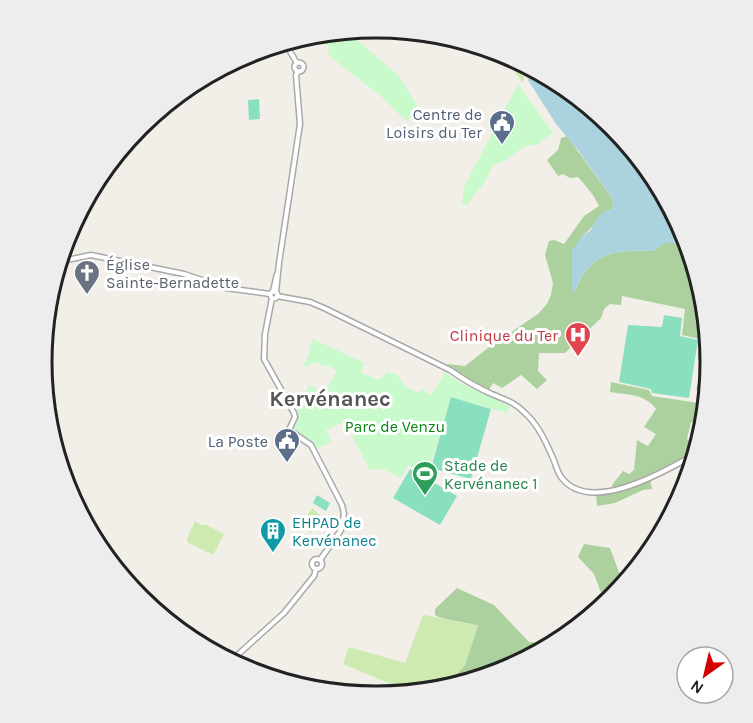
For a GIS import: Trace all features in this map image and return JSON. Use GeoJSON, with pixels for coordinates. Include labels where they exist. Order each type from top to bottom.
{"type":"FeatureCollection","features":[{"type":"Feature","properties":{"kind":"street"},"geometry":{"type":"LineString","coordinates":[[289,50],[297,63],[303,66],[296,75],[300,124],[274,294],[265,334],[264,358],[294,413],[293,423],[289,430],[311,445],[340,499],[344,514],[341,530],[320,560]]}},
{"type":"Feature","properties":{"kind":"street"},"geometry":{"type":"LineString","coordinates":[[69,259],[88,255],[184,274],[226,288],[274,294],[310,302],[450,370],[465,381],[511,401],[522,409],[543,435],[561,477],[579,489],[600,493],[634,484],[652,478],[685,460]]}},
{"type":"Feature","properties":{"kind":"street"},"geometry":{"type":"LineString","coordinates":[[316,569],[312,562],[316,559],[320,560]]}},
{"type":"Feature","properties":{"kind":"street"},"geometry":{"type":"LineString","coordinates":[[238,654],[284,613],[314,576],[316,569],[322,566],[320,560]]}},
{"type":"Feature","properties":{"kind":"green space"},"geometry":{"type":"Polygon","coordinates":[[[355,38],[400,77],[420,111],[406,121],[382,97],[328,55],[329,47],[323,42],[355,38]]]}},
{"type":"Feature","properties":{"kind":"green space"},"geometry":{"type":"Polygon","coordinates":[[[512,67],[524,73],[524,81],[522,82],[512,67]]]}},
{"type":"Feature","properties":{"kind":"green space"},"geometry":{"type":"Polygon","coordinates":[[[518,84],[553,133],[540,141],[540,144],[525,146],[492,166],[467,206],[462,204],[464,187],[518,84]]]}},
{"type":"Feature","properties":{"kind":"green space"},"geometry":{"type":"Polygon","coordinates":[[[259,99],[260,119],[249,120],[248,100],[259,99]]]}},
{"type":"Feature","properties":{"kind":"green space"},"geometry":{"type":"Polygon","coordinates":[[[567,136],[614,201],[612,210],[605,211],[582,236],[572,292],[575,291],[589,268],[606,256],[627,251],[654,251],[664,243],[678,243],[694,298],[700,339],[682,335],[685,309],[622,296],[621,305],[610,304],[604,309],[601,318],[565,353],[539,353],[538,371],[547,380],[537,389],[521,375],[502,388],[493,383],[489,390],[466,379],[447,366],[448,364],[465,366],[538,314],[547,304],[553,283],[545,255],[549,241],[554,240],[564,244],[584,216],[599,206],[578,177],[570,178],[563,174],[558,176],[547,160],[558,150],[561,138],[567,136]]]}},
{"type":"Feature","properties":{"kind":"green space"},"geometry":{"type":"Polygon","coordinates":[[[664,315],[682,318],[680,336],[698,340],[689,398],[652,393],[651,389],[619,382],[628,325],[662,327],[664,315]]]}},
{"type":"Feature","properties":{"kind":"green space","name":"Parc de Venzu"},"geometry":{"type":"Polygon","coordinates":[[[313,339],[364,363],[361,373],[379,380],[388,372],[398,375],[404,385],[418,393],[421,389],[431,395],[443,376],[443,371],[462,384],[510,406],[507,413],[451,397],[428,473],[408,465],[401,478],[383,469],[370,470],[353,438],[354,433],[348,420],[326,430],[331,442],[316,449],[308,438],[293,429],[297,416],[295,409],[308,402],[306,391],[309,385],[324,393],[337,371],[326,364],[324,367],[315,362],[305,367],[313,339]]]}},
{"type":"Feature","properties":{"kind":"green space"},"geometry":{"type":"Polygon","coordinates":[[[700,339],[700,362],[698,357],[700,339]]]}},
{"type":"Feature","properties":{"kind":"green space"},"geometry":{"type":"Polygon","coordinates":[[[700,378],[699,392],[696,389],[700,378]]]}},
{"type":"Feature","properties":{"kind":"green space"},"geometry":{"type":"Polygon","coordinates":[[[611,382],[649,390],[652,396],[698,403],[694,423],[691,422],[687,439],[690,441],[686,456],[650,476],[652,489],[643,490],[615,503],[597,506],[596,495],[613,491],[612,485],[623,471],[629,474],[634,470],[637,440],[648,446],[656,434],[644,427],[656,409],[652,404],[641,398],[610,392],[611,382]]]}},
{"type":"Feature","properties":{"kind":"green space"},"geometry":{"type":"Polygon","coordinates":[[[451,397],[491,409],[471,479],[431,468],[451,397]]]}},
{"type":"Feature","properties":{"kind":"green space","name":"Stade de Kervénanec 1"},"geometry":{"type":"Polygon","coordinates":[[[410,469],[457,496],[440,525],[393,498],[410,469]]]}},
{"type":"Feature","properties":{"kind":"green space"},"geometry":{"type":"Polygon","coordinates":[[[317,495],[330,503],[326,511],[313,503],[317,495]]]}},
{"type":"Feature","properties":{"kind":"green space"},"geometry":{"type":"Polygon","coordinates":[[[312,508],[320,515],[311,533],[300,526],[312,508]]]}},
{"type":"Feature","properties":{"kind":"green space"},"geometry":{"type":"Polygon","coordinates":[[[195,521],[224,534],[213,555],[187,542],[195,521]]]}},
{"type":"Feature","properties":{"kind":"green space"},"geometry":{"type":"Polygon","coordinates":[[[584,544],[610,548],[620,575],[602,595],[594,574],[578,557],[584,544]]]}},
{"type":"Feature","properties":{"kind":"green space"},"geometry":{"type":"Polygon","coordinates":[[[457,588],[494,605],[529,642],[537,642],[500,661],[456,675],[465,665],[478,626],[435,615],[435,609],[457,588]]]}},
{"type":"Feature","properties":{"kind":"green space"},"geometry":{"type":"Polygon","coordinates":[[[423,615],[478,626],[465,665],[456,675],[419,683],[394,685],[343,664],[349,647],[405,663],[423,615]]]}},
{"type":"Feature","properties":{"kind":"water"},"geometry":{"type":"Polygon","coordinates":[[[529,76],[557,92],[606,132],[646,181],[678,243],[664,243],[654,251],[627,251],[606,256],[589,268],[575,291],[572,292],[572,250],[605,211],[612,210],[614,201],[578,150],[556,124],[528,80],[529,76]]]}},
{"type":"Feature","properties":{"kind":"place","name":"Centre de Loisirs du Ter"},"geometry":{"type":"Point","coordinates":[502,146]}},
{"type":"Feature","properties":{"kind":"place","name":"Église Sainte-Bernadette"},"geometry":{"type":"Point","coordinates":[87,296]}},
{"type":"Feature","properties":{"kind":"place","name":"Clinique du Ter"},"geometry":{"type":"Point","coordinates":[578,358]}},
{"type":"Feature","properties":{"kind":"place","name":"La Poste"},"geometry":{"type":"Point","coordinates":[287,464]}},
{"type":"Feature","properties":{"kind":"place","name":"Stade de Kervénanec 1"},"geometry":{"type":"Point","coordinates":[425,497]}},
{"type":"Feature","properties":{"kind":"place","name":"EHPAD de Kervénanec"},"geometry":{"type":"Point","coordinates":[273,554]}},
{"type":"Feature","properties":{"kind":"district","name":"Kervénanec"},"geometry":{"type":"Point","coordinates":[330,398]}}]}
